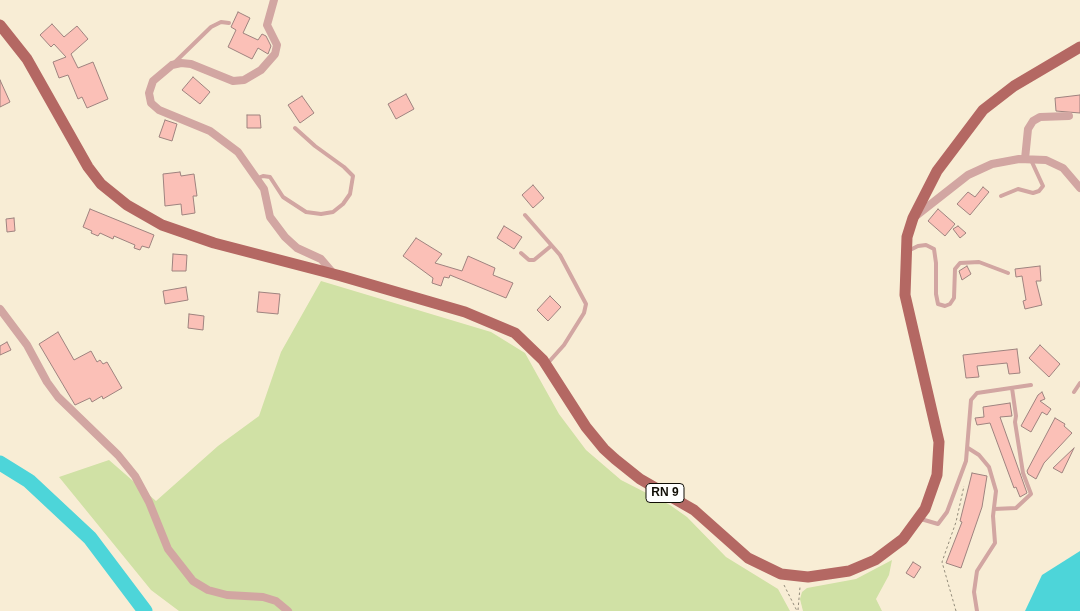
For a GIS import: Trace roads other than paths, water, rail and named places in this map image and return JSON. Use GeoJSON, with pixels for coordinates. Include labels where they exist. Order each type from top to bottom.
{"type":"FeatureCollection","features":[{"type":"Feature","properties":{"kind":"main road","name":"RN 9"},"geometry":{"type":"LineString","coordinates":[[0,25],[27,59],[88,167],[101,184],[114,196],[162,225],[214,243],[334,274],[488,320],[515,333],[547,364],[586,427],[604,449],[640,479],[694,510],[748,558],[777,572],[808,577],[849,571],[875,560],[903,539],[919,518],[934,490],[939,442],[905,295],[906,252],[913,218],[937,171],[983,110],[996,98],[1014,86],[1080,47]]}},
{"type":"Feature","properties":{"kind":"street"},"geometry":{"type":"LineString","coordinates":[[274,0],[267,25],[278,45],[275,54],[260,70],[244,80],[232,81],[191,64],[172,66],[153,81],[149,92],[151,103],[168,114],[188,120],[210,131],[238,152],[258,178],[264,189],[270,216],[285,237],[297,248],[320,259],[334,274]]}},
{"type":"Feature","properties":{"kind":"street"},"geometry":{"type":"LineString","coordinates":[[1028,160],[1028,129],[1033,121],[1040,117],[1069,116]]}},
{"type":"Feature","properties":{"kind":"street"},"geometry":{"type":"LineString","coordinates":[[913,218],[968,175],[992,164],[1046,160],[1064,168],[1080,188]]}},
{"type":"Feature","properties":{"kind":"street"},"geometry":{"type":"LineString","coordinates":[[0,309],[27,344],[47,382],[58,397],[118,455],[134,476],[149,502],[168,549],[193,581],[208,590],[227,595],[263,597],[276,601],[288,611]]}},
{"type":"Feature","properties":{"kind":"lane"},"geometry":{"type":"LineString","coordinates":[[172,66],[187,48],[211,27],[221,22],[229,23]]}},
{"type":"Feature","properties":{"kind":"lane"},"geometry":{"type":"LineString","coordinates":[[258,178],[270,177],[283,197],[306,212],[321,214],[333,212],[343,204],[350,194],[353,176],[344,167],[314,146],[295,128]]}},
{"type":"Feature","properties":{"kind":"lane"},"geometry":{"type":"LineString","coordinates":[[1002,196],[1018,189],[1033,193],[1039,192],[1043,186],[1028,160]]}},
{"type":"Feature","properties":{"kind":"lane"},"geometry":{"type":"LineString","coordinates":[[525,215],[566,264],[586,308],[564,345],[547,364]]}},
{"type":"Feature","properties":{"kind":"lane"},"geometry":{"type":"LineString","coordinates":[[906,252],[918,246],[926,245],[934,249],[936,294],[938,304],[944,306],[950,304],[954,298],[955,269],[960,263],[979,262],[1008,273]]}},
{"type":"Feature","properties":{"kind":"lane"},"geometry":{"type":"LineString","coordinates":[[521,253],[530,260],[534,260],[551,246]]}},
{"type":"Feature","properties":{"kind":"lane"},"geometry":{"type":"LineString","coordinates":[[919,518],[938,524],[947,512],[964,467],[968,448],[971,400],[977,393],[1031,384]]}},
{"type":"Feature","properties":{"kind":"lane"},"geometry":{"type":"LineString","coordinates":[[1074,392],[1080,384]]}},
{"type":"Feature","properties":{"kind":"lane"},"geometry":{"type":"LineString","coordinates":[[994,509],[1016,508],[1031,494],[1023,473],[1014,422],[1016,416],[1012,388]]}},
{"type":"Feature","properties":{"kind":"lane"},"geometry":{"type":"LineString","coordinates":[[968,448],[979,455],[989,467],[995,482],[995,543],[978,571],[974,592],[977,611]]}},
{"type":"Feature","properties":{"kind":"water"},"geometry":{"type":"Polygon","coordinates":[[[1080,551],[1080,611],[1025,611],[1042,575],[1080,551]]]}},
{"type":"Feature","properties":{"kind":"waterway"},"geometry":{"type":"LineString","coordinates":[[0,463],[29,481],[90,538],[145,611]]}}]}
